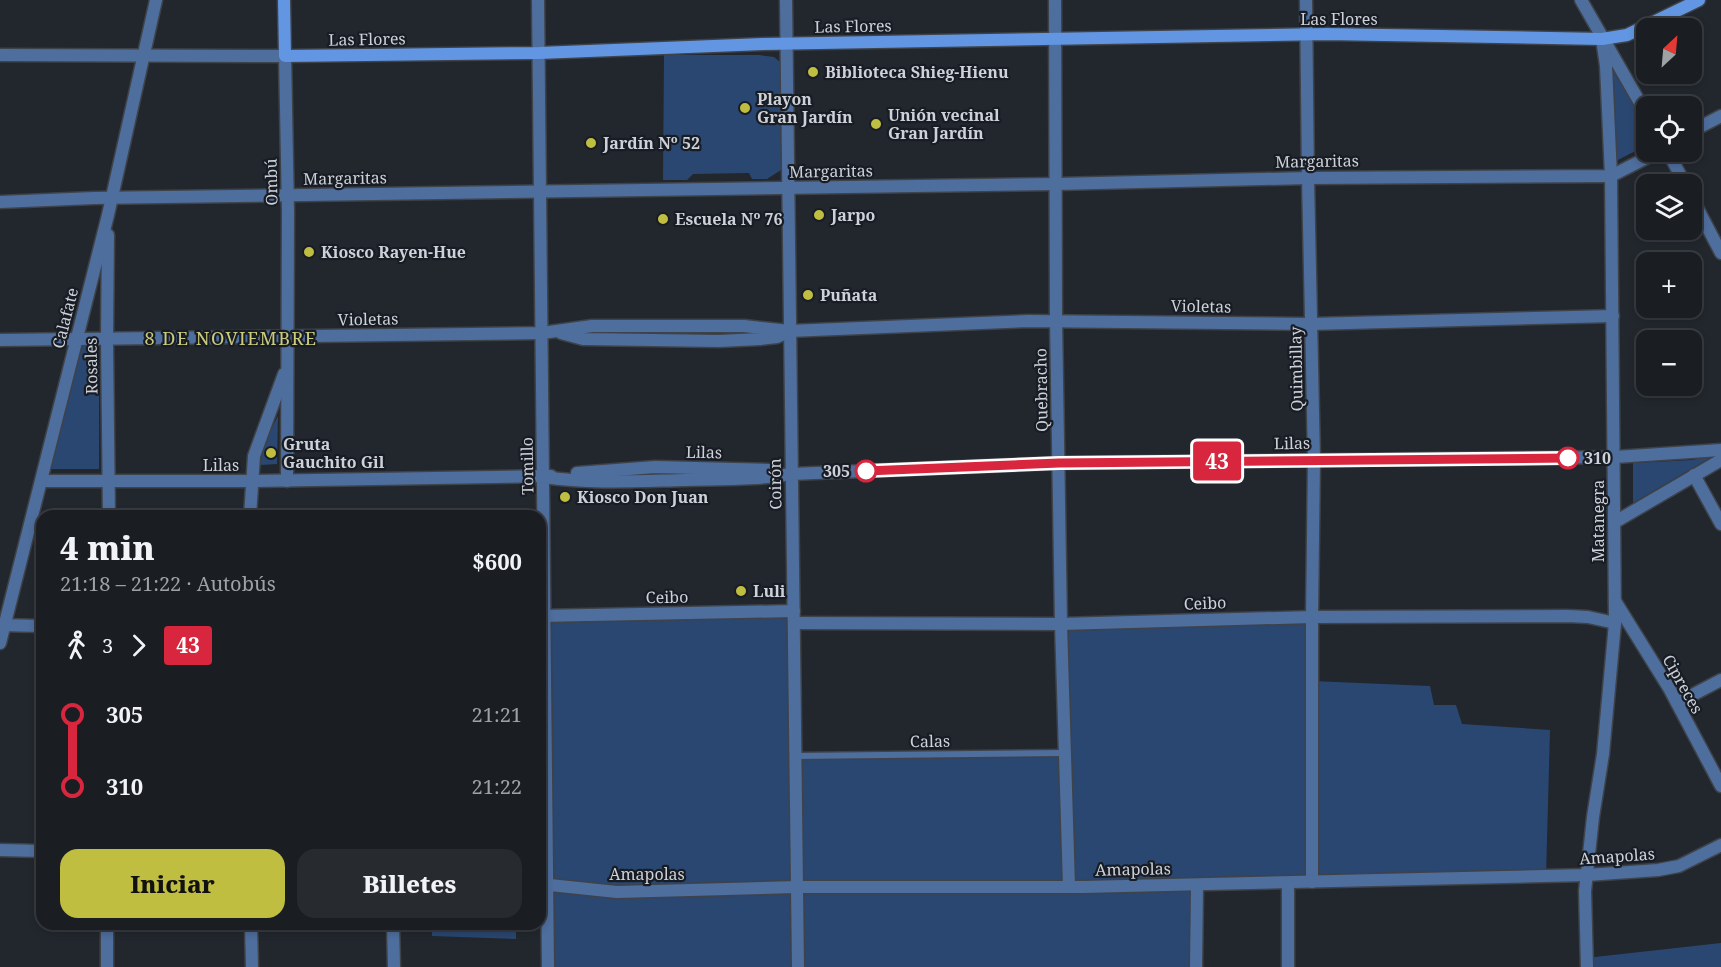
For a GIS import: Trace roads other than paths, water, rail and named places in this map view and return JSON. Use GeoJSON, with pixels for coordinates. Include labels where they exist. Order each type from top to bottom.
{"type":"FeatureCollection","features":[{"type":"Feature","properties":{"kind":"street","name":"Calafate"},"geometry":{"type":"LineString","coordinates":[[0,643],[2,625],[42,481],[108,215],[156,0]]}},
{"type":"Feature","properties":{"kind":"street","name":"Ombú"},"geometry":{"type":"LineString","coordinates":[[284,0],[288,196],[287,481]]}},
{"type":"Feature","properties":{"kind":"street","name":"Tomillo"},"geometry":{"type":"LineString","coordinates":[[538,0],[544,510]]}},
{"type":"Feature","properties":{"kind":"street","name":"Coirón"},"geometry":{"type":"LineString","coordinates":[[786,0],[798,967]]}},
{"type":"Feature","properties":{"kind":"street","name":"Quebracho"},"geometry":{"type":"LineString","coordinates":[[1055,0],[1056,320],[1061,624],[1069,887]]}},
{"type":"Feature","properties":{"kind":"street","name":"Quimbillay"},"geometry":{"type":"LineString","coordinates":[[1306,0],[1314,459],[1311,617],[1312,882]]}},
{"type":"Feature","properties":{"kind":"street"},"geometry":{"type":"LineString","coordinates":[[1581,0],[1636,96]]}},
{"type":"Feature","properties":{"kind":"street","name":"Las Flores"},"geometry":{"type":"LineString","coordinates":[[0,54],[285,56],[539,53],[786,44],[1307,35],[1602,39],[1627,34],[1699,0]]}},
{"type":"Feature","properties":{"kind":"street","name":"Matanegra"},"geometry":{"type":"LineString","coordinates":[[1587,967],[1585,891],[1603,754],[1615,623],[1611,176],[1606,66],[1602,39]]}},
{"type":"Feature","properties":{"kind":"street"},"geometry":{"type":"LineString","coordinates":[[1702,126],[1721,116]]}},
{"type":"Feature","properties":{"kind":"street","name":"Margaritas"},"geometry":{"type":"LineString","coordinates":[[0,202],[111,198],[1057,184],[1308,178],[1611,176],[1639,162]]}},
{"type":"Feature","properties":{"kind":"street","name":"Rosales"},"geometry":{"type":"LineString","coordinates":[[108,215],[106,340],[109,510]]}},
{"type":"Feature","properties":{"kind":"street"},"geometry":{"type":"LineString","coordinates":[[1702,217],[1721,253]]}},
{"type":"Feature","properties":{"kind":"street","name":"Violetas"},"geometry":{"type":"LineString","coordinates":[[0,340],[542,333],[592,326],[744,326],[789,331],[1056,320],[1311,324],[1613,316]]}},
{"type":"Feature","properties":{"kind":"street","name":"Ombú"},"geometry":{"type":"LineString","coordinates":[[250,510],[254,456],[287,364]]}},
{"type":"Feature","properties":{"kind":"street","name":"Lilas"},"geometry":{"type":"LineString","coordinates":[[42,481],[287,481],[544,477],[655,468],[766,470],[791,474],[1059,463],[1615,457],[1721,450]]}},
{"type":"Feature","properties":{"kind":"street"},"geometry":{"type":"LineString","coordinates":[[1615,522],[1721,460]]}},
{"type":"Feature","properties":{"kind":"street"},"geometry":{"type":"LineString","coordinates":[[1694,475],[1721,524]]}},
{"type":"Feature","properties":{"kind":"street","name":"Cipreces"},"geometry":{"type":"LineString","coordinates":[[1614,600],[1677,703],[1721,786]]}},
{"type":"Feature","properties":{"kind":"street","name":"Ceibo"},"geometry":{"type":"LineString","coordinates":[[546,616],[794,617],[1061,624],[1311,617],[1567,616],[1588,617],[1615,623]]}},
{"type":"Feature","properties":{"kind":"street"},"geometry":{"type":"LineString","coordinates":[[2,625],[36,626]]}},
{"type":"Feature","properties":{"kind":"street"},"geometry":{"type":"LineString","coordinates":[[1677,703],[1721,680]]}},
{"type":"Feature","properties":{"kind":"street","name":"Amapolas"},"geometry":{"type":"LineString","coordinates":[[546,885],[617,892],[797,887],[1197,885],[1587,875],[1658,870],[1679,866],[1721,845]]}},
{"type":"Feature","properties":{"kind":"street"},"geometry":{"type":"LineString","coordinates":[[0,850],[36,850]]}},
{"type":"Feature","properties":{"kind":"street"},"geometry":{"type":"LineString","coordinates":[[1288,883],[1288,967]]}},
{"type":"Feature","properties":{"kind":"street"},"geometry":{"type":"LineString","coordinates":[[1196,967],[1197,885]]}},
{"type":"Feature","properties":{"kind":"street","name":"Tomillo"},"geometry":{"type":"LineString","coordinates":[[546,926],[548,967]]}},
{"type":"Feature","properties":{"kind":"street"},"geometry":{"type":"LineString","coordinates":[[107,930],[107,967]]}},
{"type":"Feature","properties":{"kind":"street"},"geometry":{"type":"LineString","coordinates":[[251,930],[252,967]]}},
{"type":"Feature","properties":{"kind":"street"},"geometry":{"type":"LineString","coordinates":[[393,930],[394,967]]}},
{"type":"Feature","properties":{"kind":"lane","name":"Calas"},"geometry":{"type":"LineString","coordinates":[[796,756],[1065,753]]}},
{"type":"Feature","properties":{"kind":"place","name":"Biblioteca Shieg-Hienu"},"geometry":{"type":"Point","coordinates":[813,72]}},
{"type":"Feature","properties":{"kind":"place","name":"Playon Gran Jardín"},"geometry":{"type":"Point","coordinates":[745,108]}},
{"type":"Feature","properties":{"kind":"place","name":"Unión vecinal Gran Jardín"},"geometry":{"type":"Point","coordinates":[876,124]}},
{"type":"Feature","properties":{"kind":"place","name":"Jardín Nº 52"},"geometry":{"type":"Point","coordinates":[591,143]}},
{"type":"Feature","properties":{"kind":"place","name":"Jarpo"},"geometry":{"type":"Point","coordinates":[819,215]}},
{"type":"Feature","properties":{"kind":"place","name":"Escuela Nº 76"},"geometry":{"type":"Point","coordinates":[663,219]}},
{"type":"Feature","properties":{"kind":"place","name":"Kiosco Rayen-Hue"},"geometry":{"type":"Point","coordinates":[309,252]}},
{"type":"Feature","properties":{"kind":"place","name":"Puñata"},"geometry":{"type":"Point","coordinates":[808,295]}},
{"type":"Feature","properties":{"kind":"place","name":"Gruta Gauchito Gil"},"geometry":{"type":"Point","coordinates":[271,453]}},
{"type":"Feature","properties":{"kind":"place","name":"310"},"geometry":{"type":"Point","coordinates":[1568,458]}},
{"type":"Feature","properties":{"kind":"place","name":"305"},"geometry":{"type":"Point","coordinates":[866,471]}},
{"type":"Feature","properties":{"kind":"place","name":"Kiosco Don Juan"},"geometry":{"type":"Point","coordinates":[565,497]}},
{"type":"Feature","properties":{"kind":"place","name":"Luli"},"geometry":{"type":"Point","coordinates":[741,591]}},
{"type":"Feature","properties":{"kind":"district","name":"8 DE NOVIEMBRE"},"geometry":{"type":"Point","coordinates":[231,339]}}]}
